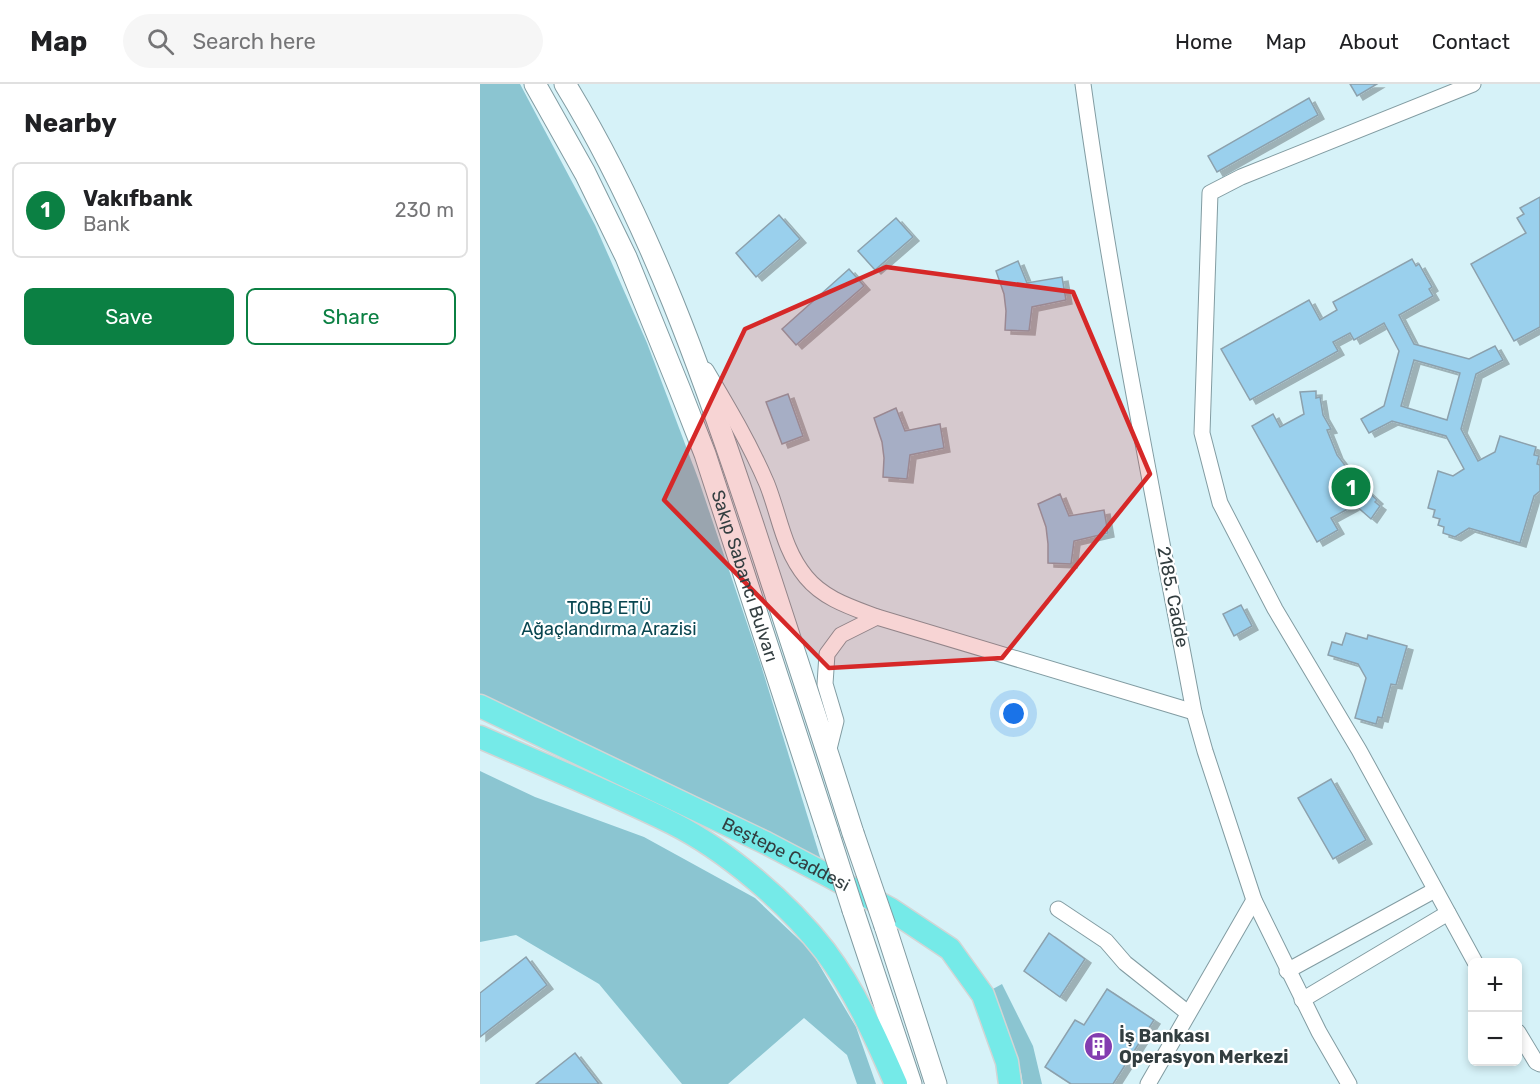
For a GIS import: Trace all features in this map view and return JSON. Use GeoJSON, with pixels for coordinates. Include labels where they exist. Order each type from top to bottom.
{"type":"FeatureCollection","features":[{"type":"Feature","properties":{"kind":"main road","name":"Sakıp Sabancı Bulvarı"},"geometry":{"type":"LineString","coordinates":[[535,84],[585,173],[626,257],[680,390],[708,465],[910,1084]]}},
{"type":"Feature","properties":{"kind":"main road","name":"Sakıp Sabancı Bulvarı"},"geometry":{"type":"LineString","coordinates":[[565,84],[595,132],[647,239],[690,343],[727,448],[936,1084]]}},
{"type":"Feature","properties":{"kind":"main road","name":"Beştepe Caddesi"},"geometry":{"type":"LineString","coordinates":[[480,706],[530,728],[829,876],[890,909],[950,949],[983,994],[1007,1062],[1010,1084]]}},
{"type":"Feature","properties":{"kind":"main road","name":"Beştepe Caddesi"},"geometry":{"type":"LineString","coordinates":[[480,737],[673,823],[708,844],[772,894],[801,922],[826,952],[855,999],[896,1084]]}},
{"type":"Feature","properties":{"kind":"street","name":"2185. Cadde"},"geometry":{"type":"LineString","coordinates":[[1083,84],[1114,282],[1194,712],[1254,900],[1302,1000],[1349,1084]]}},
{"type":"Feature","properties":{"kind":"street"},"geometry":{"type":"LineString","coordinates":[[1472,958],[1359,750],[1275,609],[1220,503],[1202,433],[1210,193],[1241,177],[1473,84]]}},
{"type":"Feature","properties":{"kind":"street"},"geometry":{"type":"LineString","coordinates":[[690,343],[756,458],[776,505],[789,553],[807,579],[830,599],[877,616],[1194,712]]}},
{"type":"Feature","properties":{"kind":"street"},"geometry":{"type":"LineString","coordinates":[[828,753],[836,721],[825,684],[827,654],[841,635],[877,616]]}},
{"type":"Feature","properties":{"kind":"street"},"geometry":{"type":"LineString","coordinates":[[1287,970],[1435,890]]}},
{"type":"Feature","properties":{"kind":"street"},"geometry":{"type":"LineString","coordinates":[[1148,1084],[1254,900]]}},
{"type":"Feature","properties":{"kind":"street"},"geometry":{"type":"LineString","coordinates":[[1058,909],[1106,941],[1125,963],[1188,1013]]}},
{"type":"Feature","properties":{"kind":"street"},"geometry":{"type":"LineString","coordinates":[[1302,1000],[1448,913]]}},
{"type":"Feature","properties":{"kind":"street"},"geometry":{"type":"LineString","coordinates":[[1522,1039],[1536,1062],[1540,1064]]}},
{"type":"Feature","properties":{"kind":"highlighted area"},"geometry":{"type":"Polygon","coordinates":[[[886,267],[1073,292],[1150,474],[1002,658],[829,668],[664,500],[745,329],[886,267]]]}},
{"type":"Feature","properties":{"kind":"green space","name":"TOBB ETÜ Ağaçlandırma Arazisi"},"geometry":{"type":"Polygon","coordinates":[[[480,84],[520,84],[595,225],[647,343],[699,481],[760,662],[821,860],[480,702],[480,84]]]}},
{"type":"Feature","properties":{"kind":"green space"},"geometry":{"type":"Polygon","coordinates":[[[480,771],[535,797],[644,837],[755,898],[811,951],[856,1027],[876,1084],[857,1084],[847,1055],[804,1018],[728,1084],[682,1084],[599,984],[516,935],[480,942],[480,771]]]}},
{"type":"Feature","properties":{"kind":"green space"},"geometry":{"type":"Polygon","coordinates":[[[1002,984],[1033,1046],[1042,1084],[1023,1084],[1021,1072],[991,990],[1002,984]]]}},
{"type":"Feature","properties":{"kind":"building"},"geometry":{"type":"Polygon","coordinates":[[[1350,84],[1377,84],[1357,96],[1350,84]]]}},
{"type":"Feature","properties":{"kind":"building"},"geometry":{"type":"Polygon","coordinates":[[[1309,98],[1318,115],[1217,172],[1208,156],[1309,98]]]}},
{"type":"Feature","properties":{"kind":"building"},"geometry":{"type":"Polygon","coordinates":[[[1540,197],[1540,327],[1514,341],[1471,264],[1526,233],[1517,218],[1524,214],[1520,208],[1540,197]]]}},
{"type":"Feature","properties":{"kind":"building"},"geometry":{"type":"Polygon","coordinates":[[[779,215],[800,239],[756,277],[736,253],[779,215]]]}},
{"type":"Feature","properties":{"kind":"building"},"geometry":{"type":"Polygon","coordinates":[[[896,218],[913,237],[875,270],[858,251],[896,218]]]}},
{"type":"Feature","properties":{"kind":"building"},"geometry":{"type":"Polygon","coordinates":[[[1412,259],[1416,266],[1419,264],[1432,287],[1429,289],[1433,296],[1399,315],[1414,344],[1469,359],[1495,346],[1503,360],[1476,374],[1461,429],[1478,461],[1495,452],[1500,436],[1536,447],[1534,455],[1539,456],[1537,464],[1540,465],[1540,491],[1534,496],[1520,543],[1469,528],[1455,537],[1443,533],[1444,527],[1438,525],[1440,519],[1433,517],[1435,510],[1428,508],[1438,471],[1453,476],[1464,469],[1446,436],[1392,421],[1369,433],[1361,419],[1384,406],[1399,351],[1384,323],[1354,340],[1350,333],[1333,342],[1338,351],[1250,400],[1221,349],[1309,300],[1320,320],[1337,310],[1333,302],[1412,259]],[[1414,360],[1401,406],[1447,420],[1460,373],[1414,360]]]}},
{"type":"Feature","properties":{"kind":"building"},"geometry":{"type":"Polygon","coordinates":[[[1018,261],[1027,283],[1062,277],[1066,300],[1032,307],[1029,331],[1005,330],[1004,294],[996,271],[1018,261]]]}},
{"type":"Feature","properties":{"kind":"building"},"geometry":{"type":"Polygon","coordinates":[[[849,269],[864,286],[796,345],[782,329],[849,269]]]}},
{"type":"Feature","properties":{"kind":"building"},"geometry":{"type":"Polygon","coordinates":[[[1316,391],[1316,398],[1320,397],[1323,415],[1331,429],[1327,430],[1337,455],[1353,476],[1356,474],[1363,487],[1380,506],[1371,519],[1355,505],[1331,518],[1338,530],[1317,542],[1252,426],[1273,414],[1280,427],[1304,414],[1300,392],[1316,391]]]}},
{"type":"Feature","properties":{"kind":"building"},"geometry":{"type":"Polygon","coordinates":[[[788,394],[803,436],[782,444],[766,402],[788,394]]]}},
{"type":"Feature","properties":{"kind":"building"},"geometry":{"type":"Polygon","coordinates":[[[896,408],[905,431],[940,424],[944,448],[910,455],[907,479],[883,477],[882,442],[874,418],[896,408]]]}},
{"type":"Feature","properties":{"kind":"building"},"geometry":{"type":"Polygon","coordinates":[[[1060,494],[1069,516],[1104,510],[1108,533],[1074,541],[1071,564],[1048,563],[1046,527],[1038,504],[1060,494]]]}},
{"type":"Feature","properties":{"kind":"building"},"geometry":{"type":"Polygon","coordinates":[[[1241,605],[1252,626],[1234,636],[1223,614],[1241,605]]]}},
{"type":"Feature","properties":{"kind":"building"},"geometry":{"type":"Polygon","coordinates":[[[1346,633],[1367,639],[1368,635],[1407,646],[1396,685],[1391,684],[1382,718],[1378,717],[1376,724],[1355,718],[1366,678],[1358,664],[1328,655],[1332,642],[1342,645],[1346,633]]]}},
{"type":"Feature","properties":{"kind":"building"},"geometry":{"type":"Polygon","coordinates":[[[1331,779],[1366,840],[1333,859],[1298,798],[1331,779]]]}},
{"type":"Feature","properties":{"kind":"building"},"geometry":{"type":"Polygon","coordinates":[[[1049,933],[1085,959],[1060,997],[1024,971],[1049,933]]]}},
{"type":"Feature","properties":{"kind":"building"},"geometry":{"type":"Polygon","coordinates":[[[526,957],[547,985],[480,1037],[480,993],[526,957]]]}},
{"type":"Feature","properties":{"kind":"building","name":"İş Bankası Operasyon Merkezi"},"geometry":{"type":"Polygon","coordinates":[[[1107,989],[1154,1020],[1113,1084],[1071,1084],[1045,1067],[1075,1020],[1084,1025],[1107,989]]]}},
{"type":"Feature","properties":{"kind":"building"},"geometry":{"type":"Polygon","coordinates":[[[575,1053],[599,1084],[536,1084],[575,1053]]]}},
{"type":"Feature","properties":{"kind":"place","name":"Vakıfbank"},"geometry":{"type":"Point","coordinates":[1351,487]}},
{"type":"Feature","properties":{"kind":"place","name":"İş Bankası Operasyon Merkezi"},"geometry":{"type":"Point","coordinates":[1098,1046]}}]}
